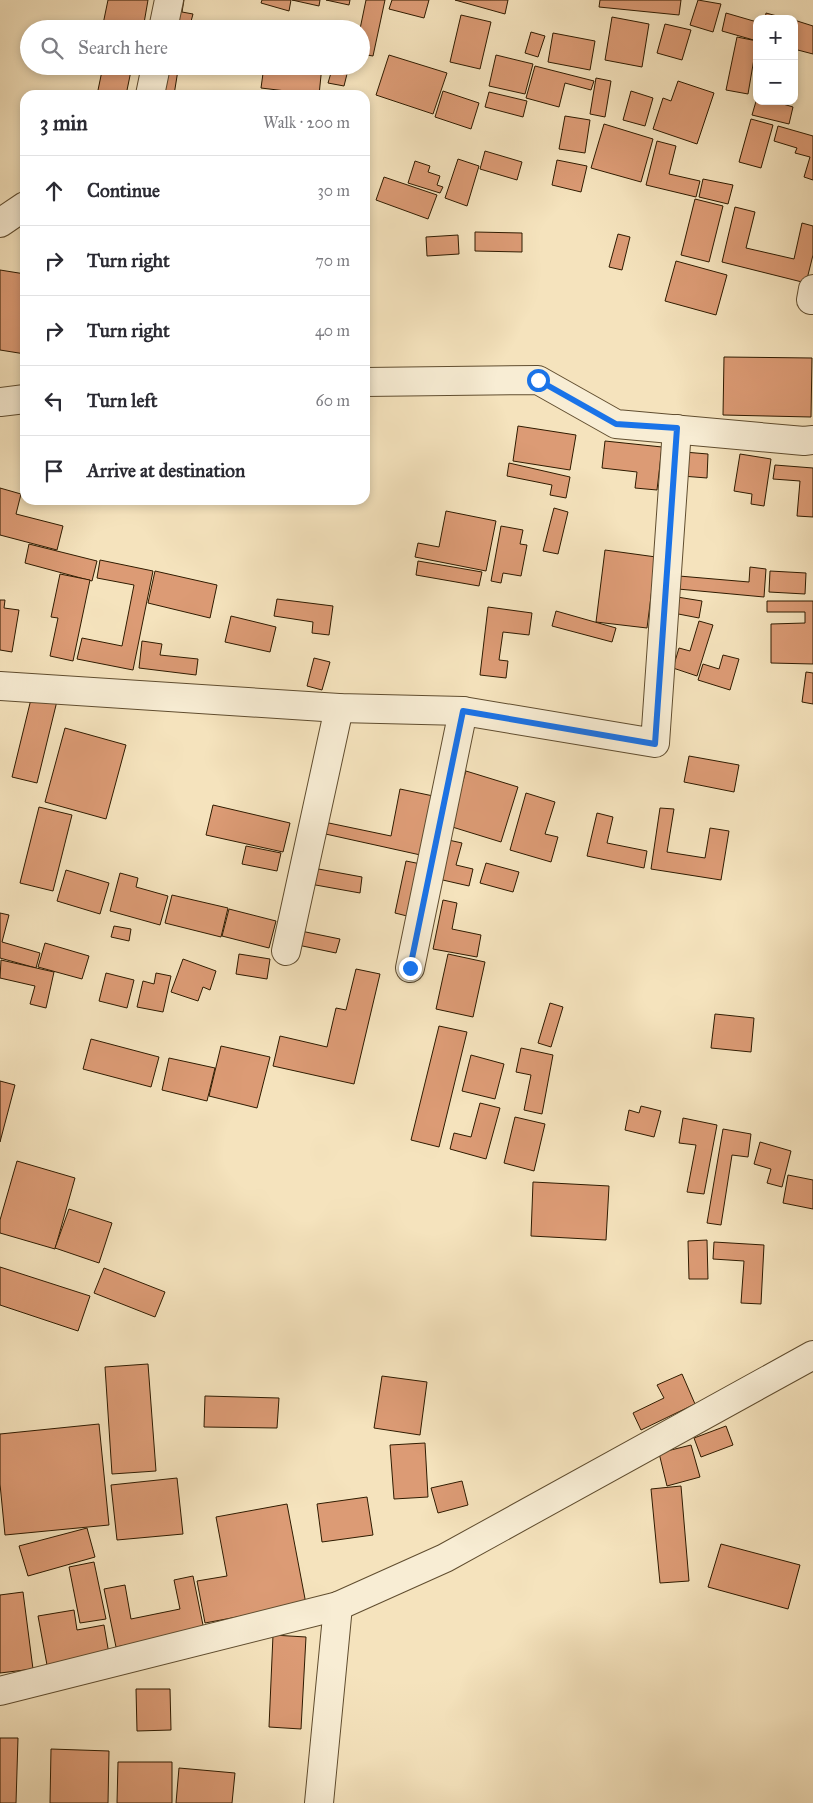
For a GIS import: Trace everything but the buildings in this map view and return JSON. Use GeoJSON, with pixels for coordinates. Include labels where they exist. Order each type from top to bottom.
{"type":"FeatureCollection","features":[{"type":"Feature","properties":{"kind":"street"},"geometry":{"type":"LineString","coordinates":[[165,20],[169,0]]}},
{"type":"Feature","properties":{"kind":"street"},"geometry":{"type":"LineString","coordinates":[[151,90],[154,75]]}},
{"type":"Feature","properties":{"kind":"street"},"geometry":{"type":"LineString","coordinates":[[0,224],[20,210]]}},
{"type":"Feature","properties":{"kind":"street"},"geometry":{"type":"LineString","coordinates":[[370,382],[538,380],[616,424],[677,428],[804,441],[813,440]]}},
{"type":"Feature","properties":{"kind":"street"},"geometry":{"type":"LineString","coordinates":[[0,402],[20,400]]}},
{"type":"Feature","properties":{"kind":"street"},"geometry":{"type":"LineString","coordinates":[[0,686],[339,708],[463,711],[655,744],[677,428]]}},
{"type":"Feature","properties":{"kind":"street"},"geometry":{"type":"LineString","coordinates":[[286,951],[339,708]]}},
{"type":"Feature","properties":{"kind":"street"},"geometry":{"type":"LineString","coordinates":[[410,968],[463,711]]}},
{"type":"Feature","properties":{"kind":"street"},"geometry":{"type":"LineString","coordinates":[[0,1691],[338,1606],[445,1558],[813,1355]]}},
{"type":"Feature","properties":{"kind":"street"},"geometry":{"type":"LineString","coordinates":[[319,1803],[338,1606]]}},
{"type":"Feature","properties":{"kind":"route"},"geometry":{"type":"LineString","coordinates":[[410,968],[463,711],[655,744],[677,428],[616,424],[538,380]]}}]}
